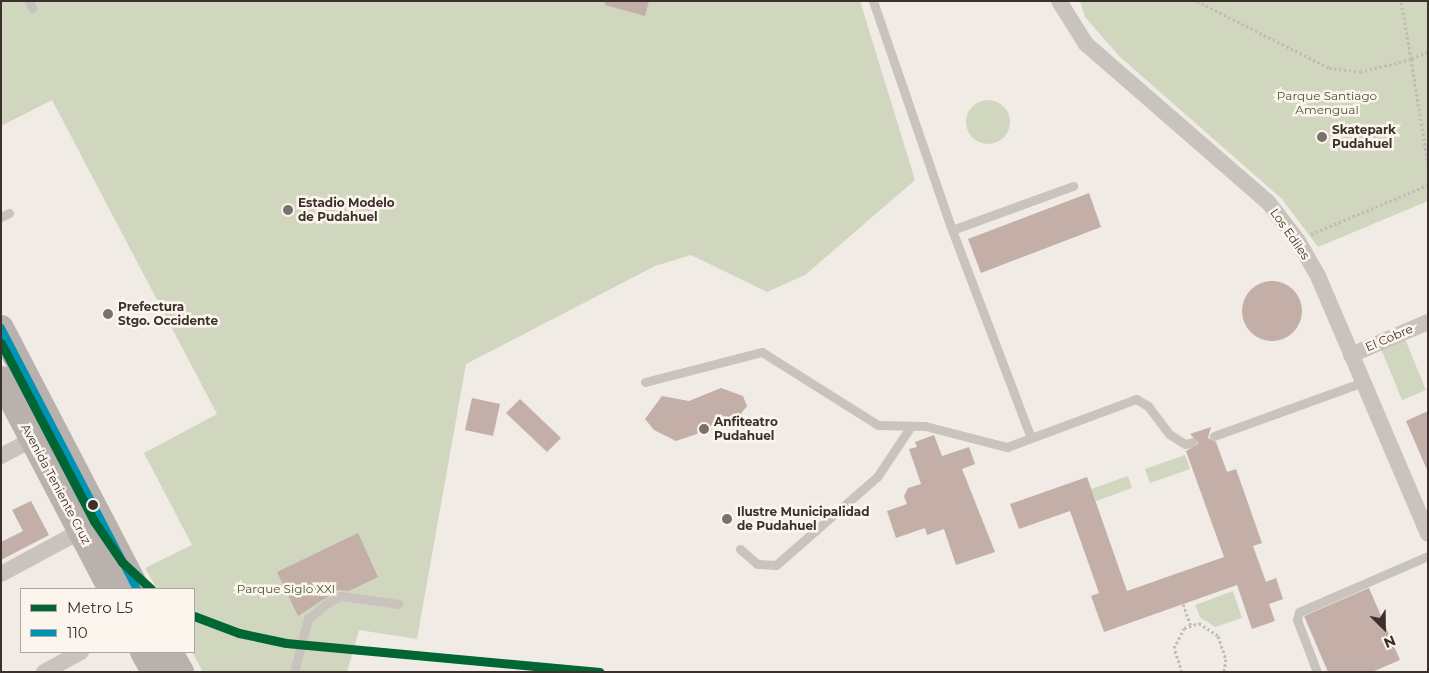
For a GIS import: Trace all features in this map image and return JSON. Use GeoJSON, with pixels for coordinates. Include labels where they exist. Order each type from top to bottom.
{"type":"FeatureCollection","features":[{"type":"Feature","properties":{"kind":"main road","name":"Avenida Teniente Cruz"},"geometry":{"type":"LineString","coordinates":[[1,328],[81,531],[110,588]]}},
{"type":"Feature","properties":{"kind":"main road","name":"Avenida Teniente Cruz"},"geometry":{"type":"LineString","coordinates":[[1,380],[42,434],[136,588]]}},
{"type":"Feature","properties":{"kind":"main road"},"geometry":{"type":"LineString","coordinates":[[144,653],[154,672]]}},
{"type":"Feature","properties":{"kind":"main road"},"geometry":{"type":"LineString","coordinates":[[171,653],[181,672]]}},
{"type":"Feature","properties":{"kind":"street","name":"Los Ediles"},"geometry":{"type":"LineString","coordinates":[[1059,1],[1086,44],[1268,202],[1298,241],[1318,276],[1428,534]]}},
{"type":"Feature","properties":{"kind":"street","name":"El Cobre"},"geometry":{"type":"LineString","coordinates":[[1351,354],[1428,322]]}},
{"type":"Feature","properties":{"kind":"street"},"geometry":{"type":"LineString","coordinates":[[1,456],[42,434]]}},
{"type":"Feature","properties":{"kind":"street"},"geometry":{"type":"LineString","coordinates":[[1,574],[81,531]]}},
{"type":"Feature","properties":{"kind":"street"},"geometry":{"type":"LineString","coordinates":[[44,672],[79,653]]}},
{"type":"Feature","properties":{"kind":"lane"},"geometry":{"type":"LineString","coordinates":[[873,1],[952,230],[1031,438]]}},
{"type":"Feature","properties":{"kind":"lane"},"geometry":{"type":"LineString","coordinates":[[952,230],[1073,186]]}},
{"type":"Feature","properties":{"kind":"lane"},"geometry":{"type":"LineString","coordinates":[[645,382],[762,352],[878,425],[910,426],[1007,447],[1136,399],[1148,406],[1169,434],[1185,444],[1193,442]]}},
{"type":"Feature","properties":{"kind":"lane"},"geometry":{"type":"LineString","coordinates":[[1214,436],[1363,382]]}},
{"type":"Feature","properties":{"kind":"lane"},"geometry":{"type":"LineString","coordinates":[[740,549],[757,564],[776,565],[877,477],[910,426]]}},
{"type":"Feature","properties":{"kind":"lane"},"geometry":{"type":"LineString","coordinates":[[1317,672],[1297,620],[1299,612],[1428,556]]}},
{"type":"Feature","properties":{"kind":"lane"},"geometry":{"type":"LineString","coordinates":[[294,672],[308,619],[327,603],[341,596],[398,604]]}},
{"type":"Feature","properties":{"kind":"path"},"geometry":{"type":"LineString","coordinates":[[1197,1],[1329,68],[1360,72],[1428,52]]}},
{"type":"Feature","properties":{"kind":"path"},"geometry":{"type":"LineString","coordinates":[[1401,1],[1428,165]]}},
{"type":"Feature","properties":{"kind":"path"},"geometry":{"type":"LineString","coordinates":[[1298,241],[1428,186]]}},
{"type":"Feature","properties":{"kind":"path"},"geometry":{"type":"LineString","coordinates":[[1183,604],[1191,626]]}},
{"type":"Feature","properties":{"kind":"path"},"geometry":{"type":"LineString","coordinates":[[1182,672],[1174,648],[1184,628],[1199,623],[1218,636],[1226,659],[1224,672]]}},
{"type":"Feature","properties":{"kind":"green space","name":"Parque Siglo XXI"},"geometry":{"type":"Polygon","coordinates":[[[1,1],[860,1],[915,180],[805,275],[767,292],[691,255],[655,266],[466,364],[417,639],[359,630],[347,672],[203,672],[193,653],[195,653],[195,588],[156,588],[145,568],[192,545],[144,453],[217,414],[52,100],[1,126],[1,1]]]}},
{"type":"Feature","properties":{"kind":"green space","name":"Parque Santiago Amengual"},"geometry":{"type":"Polygon","coordinates":[[[1080,1],[1428,1],[1428,201],[1318,247],[1282,199],[1119,56],[1085,17],[1080,1]]]}},
{"type":"Feature","properties":{"kind":"green space"},"geometry":{"type":"Polygon","coordinates":[[[988,100],[1000,104],[1006,110],[1010,122],[1006,134],[1000,140],[988,144],[976,140],[970,134],[966,122],[970,110],[976,104],[988,100]]]}},
{"type":"Feature","properties":{"kind":"green space"},"geometry":{"type":"Polygon","coordinates":[[[1405,339],[1426,390],[1402,400],[1381,349],[1405,339]]]}},
{"type":"Feature","properties":{"kind":"green space"},"geometry":{"type":"Polygon","coordinates":[[[1185,455],[1190,469],[1150,483],[1145,469],[1185,455]]]}},
{"type":"Feature","properties":{"kind":"green space"},"geometry":{"type":"Polygon","coordinates":[[[1128,476],[1132,488],[1096,501],[1091,489],[1128,476]]]}},
{"type":"Feature","properties":{"kind":"green space"},"geometry":{"type":"Polygon","coordinates":[[[1233,591],[1242,618],[1215,627],[1200,617],[1195,605],[1233,591]]]}},
{"type":"Feature","properties":{"kind":"building"},"geometry":{"type":"Polygon","coordinates":[[[605,1],[649,1],[645,16],[605,5],[605,1]]]}},
{"type":"Feature","properties":{"kind":"building"},"geometry":{"type":"Polygon","coordinates":[[[1089,193],[1101,227],[981,273],[968,239],[1089,193]]]}},
{"type":"Feature","properties":{"kind":"building"},"geometry":{"type":"Polygon","coordinates":[[[1266,281],[1278,281],[1289,286],[1297,294],[1302,305],[1300,323],[1289,336],[1278,341],[1266,341],[1255,336],[1247,328],[1242,317],[1242,305],[1247,294],[1255,286],[1266,281]]]}},
{"type":"Feature","properties":{"kind":"building"},"geometry":{"type":"Polygon","coordinates":[[[721,388],[743,396],[747,406],[736,420],[712,430],[702,422],[697,434],[676,441],[654,430],[645,419],[662,396],[689,401],[721,388]]]}},
{"type":"Feature","properties":{"kind":"building"},"geometry":{"type":"Polygon","coordinates":[[[472,398],[500,404],[493,436],[465,430],[472,398]]]}},
{"type":"Feature","properties":{"kind":"building"},"geometry":{"type":"Polygon","coordinates":[[[520,399],[561,438],[547,452],[506,413],[520,399]]]}},
{"type":"Feature","properties":{"kind":"building"},"geometry":{"type":"Polygon","coordinates":[[[1428,411],[1428,472],[1406,421],[1428,411]]]}},
{"type":"Feature","properties":{"kind":"building"},"geometry":{"type":"Polygon","coordinates":[[[1211,427],[1208,438],[1216,442],[1227,472],[1236,469],[1262,543],[1253,546],[1266,582],[1276,578],[1283,599],[1269,604],[1275,621],[1252,629],[1237,585],[1104,632],[1091,596],[1099,593],[1070,511],[1019,529],[1010,504],[1087,477],[1127,591],[1224,557],[1186,451],[1199,443],[1190,434],[1211,427]]]}},
{"type":"Feature","properties":{"kind":"building"},"geometry":{"type":"Polygon","coordinates":[[[934,435],[942,456],[969,447],[975,464],[962,469],[995,552],[956,565],[944,529],[927,535],[925,528],[896,538],[887,511],[907,504],[904,496],[908,488],[921,484],[909,449],[917,447],[915,442],[934,435]]]}},
{"type":"Feature","properties":{"kind":"building"},"geometry":{"type":"Polygon","coordinates":[[[31,501],[49,535],[1,560],[1,542],[23,531],[12,510],[31,501]]]}},
{"type":"Feature","properties":{"kind":"building"},"geometry":{"type":"Polygon","coordinates":[[[358,533],[378,577],[349,591],[338,590],[298,616],[277,572],[358,533]]]}},
{"type":"Feature","properties":{"kind":"building"},"geometry":{"type":"Polygon","coordinates":[[[1369,588],[1400,660],[1372,672],[1328,672],[1304,616],[1369,588]]]}},
{"type":"Feature","properties":{"kind":"metro line","name":"L5"},"geometry":{"type":"LineString","coordinates":[[1,343],[94,521],[122,562],[150,588]]}},
{"type":"Feature","properties":{"kind":"metro line","name":"L5"},"geometry":{"type":"LineString","coordinates":[[195,616],[239,633],[286,643],[600,672]]}},
{"type":"Feature","properties":{"kind":"transit line","name":"110"},"geometry":{"type":"LineString","coordinates":[[1,328],[136,588]]}},
{"type":"Feature","properties":{"kind":"place","name":"Skatepark Pudahuel"},"geometry":{"type":"Point","coordinates":[1322,137]}},
{"type":"Feature","properties":{"kind":"place","name":"Estadio Modelo de Pudahuel"},"geometry":{"type":"Point","coordinates":[288,210]}},
{"type":"Feature","properties":{"kind":"place","name":"Prefectura Stgo. Occidente"},"geometry":{"type":"Point","coordinates":[108,314]}},
{"type":"Feature","properties":{"kind":"place","name":"Anfiteatro Pudahuel"},"geometry":{"type":"Point","coordinates":[704,429]}},
{"type":"Feature","properties":{"kind":"place","name":"Ilustre Municipalidad de Pudahuel"},"geometry":{"type":"Point","coordinates":[727,519]}}]}
